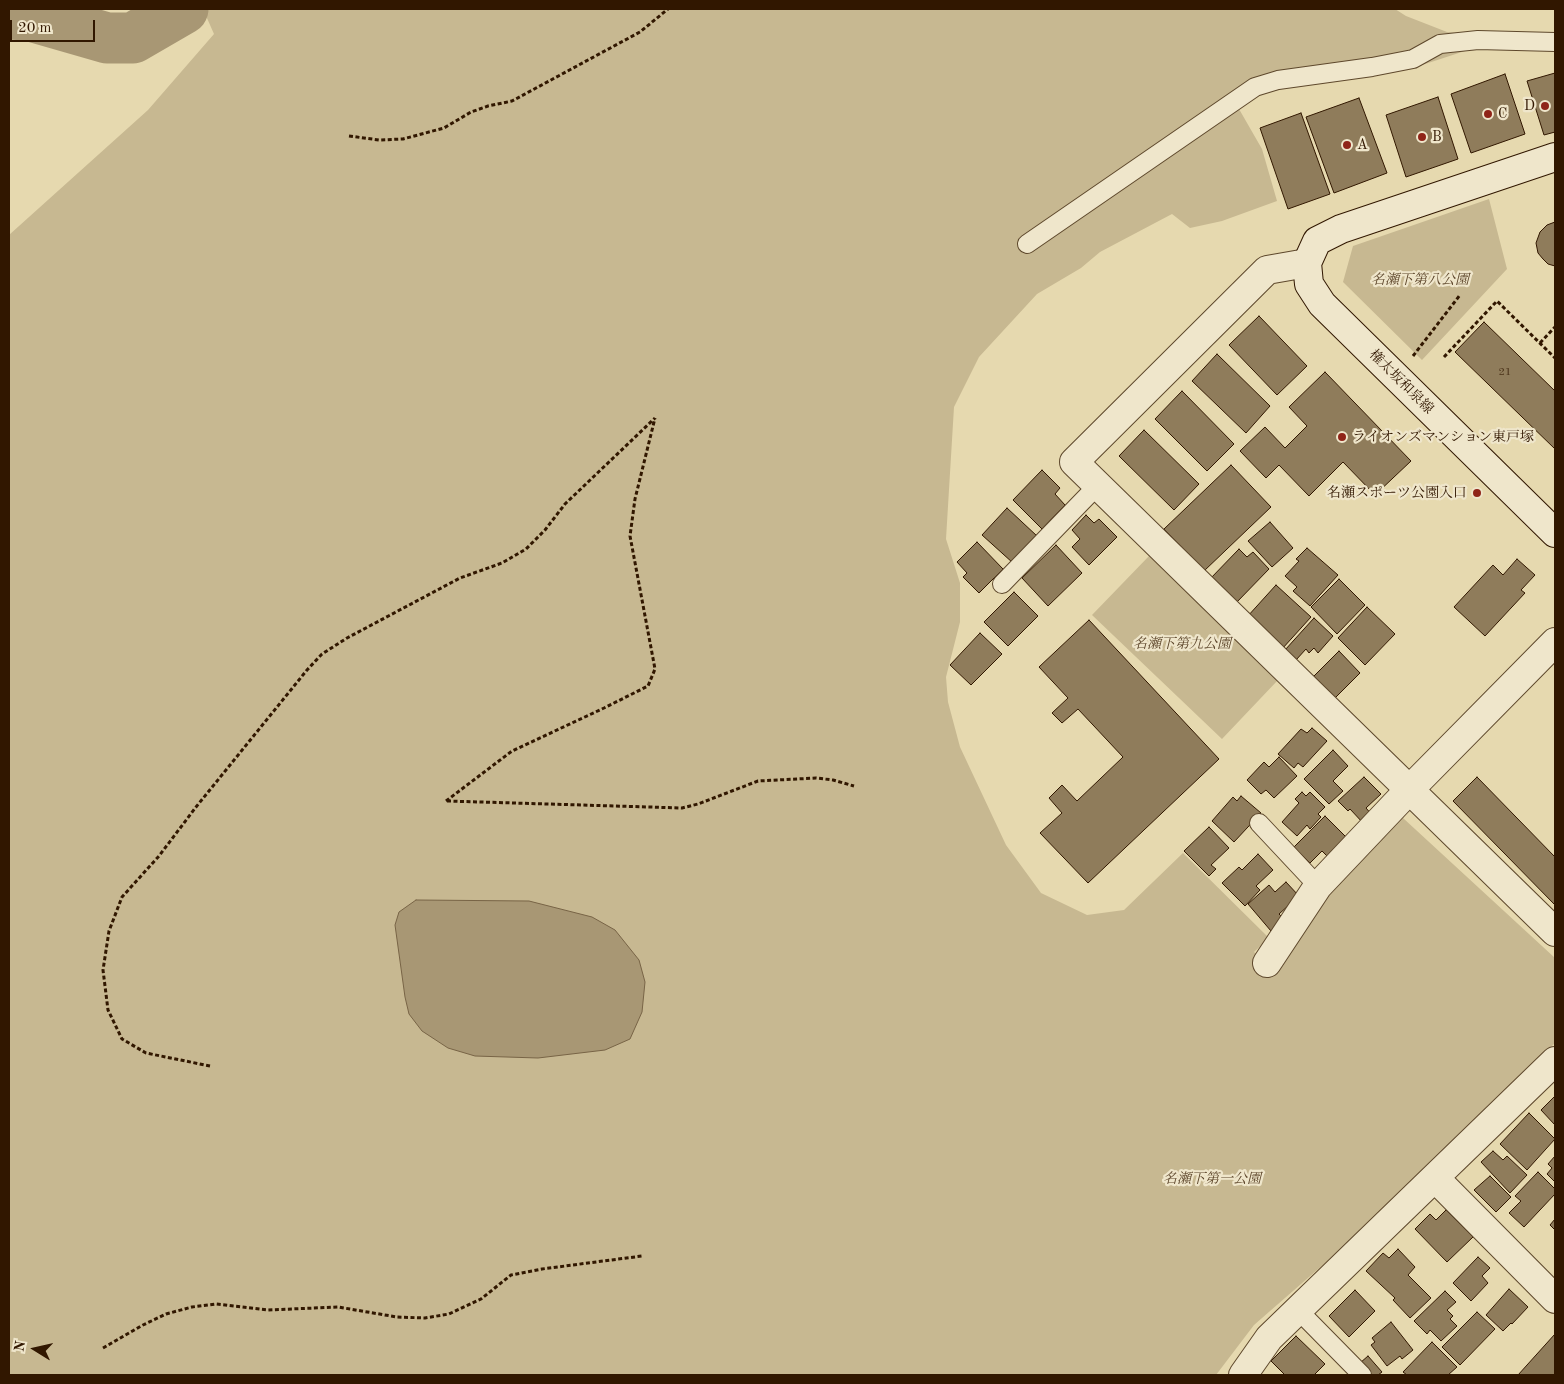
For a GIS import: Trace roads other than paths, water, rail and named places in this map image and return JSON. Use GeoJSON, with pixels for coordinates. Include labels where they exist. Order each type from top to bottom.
{"type":"FeatureCollection","features":[{"type":"Feature","properties":{"kind":"street"},"geometry":{"type":"LineString","coordinates":[[1555,158],[1341,228],[1317,240],[1307,263],[1268,270],[1074,462],[1410,788],[1555,932]]}},
{"type":"Feature","properties":{"kind":"street","name":"権太坂和泉線"},"geometry":{"type":"LineString","coordinates":[[1307,263],[1309,284],[1322,304],[1555,534]]}},
{"type":"Feature","properties":{"kind":"street"},"geometry":{"type":"LineString","coordinates":[[1267,963],[1318,886],[1410,788],[1555,642]]}},
{"type":"Feature","properties":{"kind":"street"},"geometry":{"type":"LineString","coordinates":[[1242,1375],[1269,1338],[1555,1062]]}},
{"type":"Feature","properties":{"kind":"street"},"geometry":{"type":"LineString","coordinates":[[1435,1178],[1555,1299]]}},
{"type":"Feature","properties":{"kind":"lane"},"geometry":{"type":"LineString","coordinates":[[1027,244],[1255,86],[1278,80],[1372,67],[1413,59],[1440,44],[1478,40],[1555,42]]}},
{"type":"Feature","properties":{"kind":"lane"},"geometry":{"type":"LineString","coordinates":[[1002,584],[1098,485]]}},
{"type":"Feature","properties":{"kind":"lane"},"geometry":{"type":"LineString","coordinates":[[1259,823],[1318,886]]}},
{"type":"Feature","properties":{"kind":"lane"},"geometry":{"type":"LineString","coordinates":[[1298,1310],[1362,1375]]}},
{"type":"Feature","properties":{"kind":"waterway"},"geometry":{"type":"LineString","coordinates":[[9,14],[27,15],[107,38],[133,38],[183,9]]}},
{"type":"Feature","properties":{"kind":"place","name":"D"},"geometry":{"type":"Point","coordinates":[1545,106]}},
{"type":"Feature","properties":{"kind":"place","name":"C"},"geometry":{"type":"Point","coordinates":[1488,114]}},
{"type":"Feature","properties":{"kind":"place","name":"B"},"geometry":{"type":"Point","coordinates":[1422,137]}},
{"type":"Feature","properties":{"kind":"place","name":"A"},"geometry":{"type":"Point","coordinates":[1347,145]}},
{"type":"Feature","properties":{"kind":"place","name":"ライオンズマンション東戸塚"},"geometry":{"type":"Point","coordinates":[1342,437]}},
{"type":"Feature","properties":{"kind":"place","name":"名瀬スポーツ公園入口"},"geometry":{"type":"Point","coordinates":[1477,493]}},
{"type":"Feature","properties":{"kind":"park label","name":"名瀬下第八公園"},"geometry":{"type":"Point","coordinates":[1420,280]}},
{"type":"Feature","properties":{"kind":"park label","name":"名瀬下第九公園"},"geometry":{"type":"Point","coordinates":[1182,644]}},
{"type":"Feature","properties":{"kind":"park label","name":"名瀬下第一公園"},"geometry":{"type":"Point","coordinates":[1212,1179]}}]}
